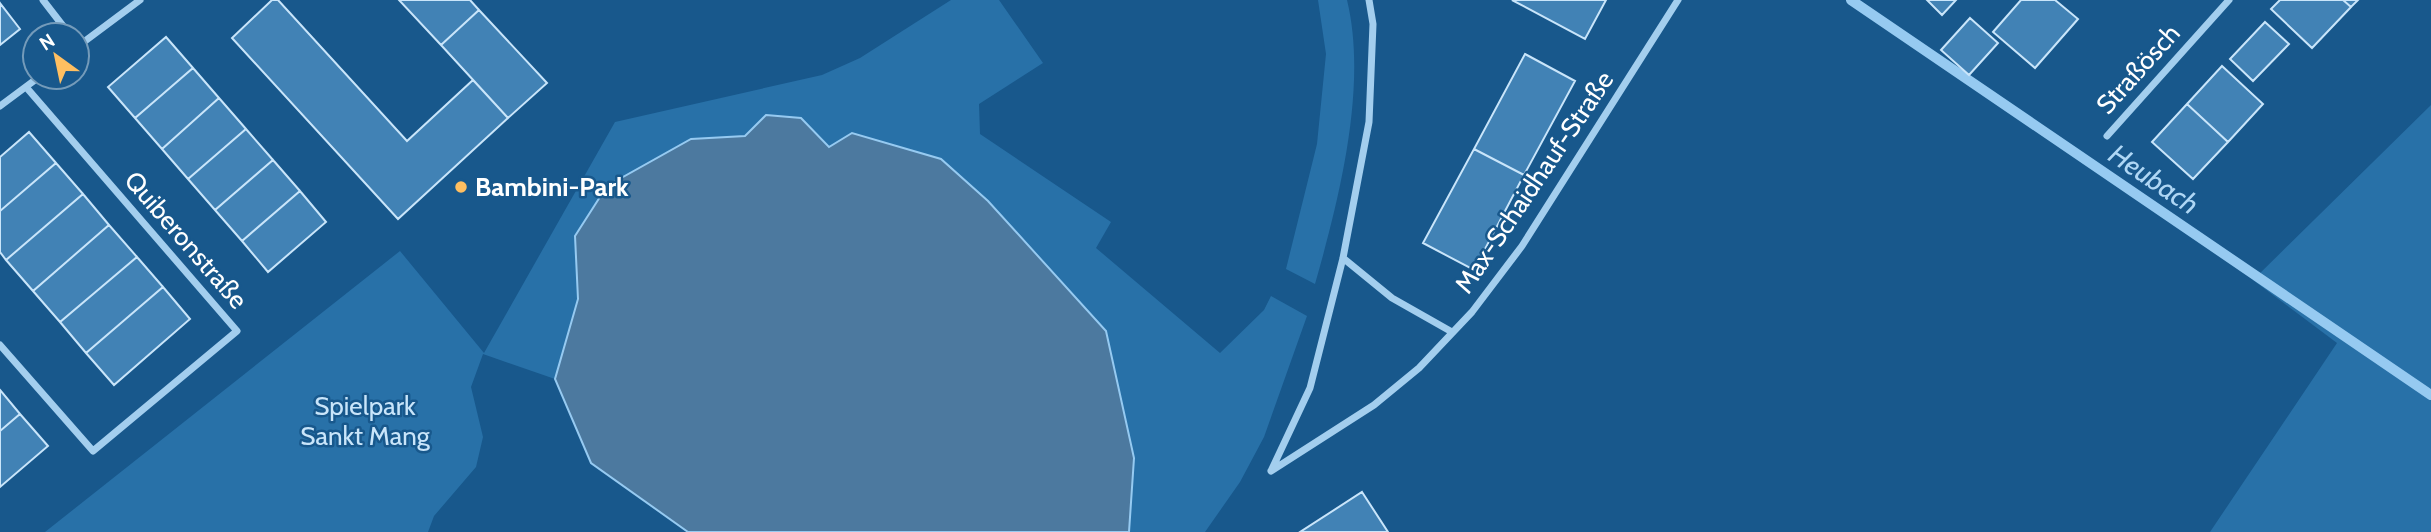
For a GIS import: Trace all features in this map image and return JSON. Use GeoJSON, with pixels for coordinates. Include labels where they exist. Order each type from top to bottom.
{"type":"FeatureCollection","features":[{"type":"Feature","properties":{"kind":"street"},"geometry":{"type":"LineString","coordinates":[[43,0],[60,21]]}},
{"type":"Feature","properties":{"kind":"street"},"geometry":{"type":"LineString","coordinates":[[91,36],[140,0]]}},
{"type":"Feature","properties":{"kind":"street"},"geometry":{"type":"LineString","coordinates":[[1369,0],[1373,24],[1369,122],[1343,258],[1392,298],[1452,332]]}},
{"type":"Feature","properties":{"kind":"street","name":"Max-Schaidhauf-Straße"},"geometry":{"type":"LineString","coordinates":[[1343,258],[1310,388],[1271,471],[1374,405],[1419,368],[1472,313],[1522,246],[1678,0]]}},
{"type":"Feature","properties":{"kind":"street","name":"Straßösch"},"geometry":{"type":"LineString","coordinates":[[2107,136],[2229,0]]}},
{"type":"Feature","properties":{"kind":"street"},"geometry":{"type":"LineString","coordinates":[[0,106],[21,91]]}},
{"type":"Feature","properties":{"kind":"street","name":"Quiberonstraße"},"geometry":{"type":"LineString","coordinates":[[0,345],[93,451],[237,331],[29,91]]}},
{"type":"Feature","properties":{"kind":"green space","name":"Spielpark Sankt Mang"},"geometry":{"type":"Polygon","coordinates":[[[951,0],[999,0],[1043,63],[979,104],[980,134],[1111,222],[1096,248],[1220,353],[1264,310],[1271,296],[1307,316],[1264,437],[1240,482],[1205,532],[1129,532],[1134,458],[1106,330],[941,159],[901,149],[829,147],[801,118],[745,136],[691,139],[575,236],[578,299],[555,379],[483,354],[471,387],[483,437],[476,467],[434,516],[428,532],[45,532],[400,251],[484,353],[615,122],[822,75],[860,58],[951,0]]]}},
{"type":"Feature","properties":{"kind":"green space"},"geometry":{"type":"Polygon","coordinates":[[[1318,0],[1347,0],[1353,33],[1354,69],[1348,143],[1315,284],[1286,269],[1317,144],[1326,54],[1318,0]]]}},
{"type":"Feature","properties":{"kind":"green space"},"geometry":{"type":"Polygon","coordinates":[[[2431,105],[2431,532],[2210,532],[2337,343],[2253,280],[2431,105]]]}},
{"type":"Feature","properties":{"kind":"shaded area"},"geometry":{"type":"Polygon","coordinates":[[[766,115],[801,118],[829,147],[852,133],[941,159],[988,201],[1106,331],[1134,458],[1129,532],[688,532],[591,463],[555,379],[578,299],[575,236],[607,186],[691,139],[745,136],[766,115]]]}},
{"type":"Feature","properties":{"kind":"building"},"geometry":{"type":"Polygon","coordinates":[[[272,0],[278,0],[407,141],[473,80],[508,118],[398,219],[232,38],[272,0]]]}},
{"type":"Feature","properties":{"kind":"building"},"geometry":{"type":"Polygon","coordinates":[[[399,0],[470,0],[479,10],[441,45],[399,0]]]}},
{"type":"Feature","properties":{"kind":"building"},"geometry":{"type":"Polygon","coordinates":[[[1512,0],[1606,0],[1585,39],[1512,0]]]}},
{"type":"Feature","properties":{"kind":"building"},"geometry":{"type":"Polygon","coordinates":[[[1927,0],[1956,0],[1942,15],[1927,0]]]}},
{"type":"Feature","properties":{"kind":"building"},"geometry":{"type":"Polygon","coordinates":[[[2021,0],[2055,0],[2078,19],[2035,68],[1993,32],[2021,0]]]}},
{"type":"Feature","properties":{"kind":"building"},"geometry":{"type":"Polygon","coordinates":[[[2280,0],[2343,0],[2351,7],[2312,48],[2271,9],[2280,0]]]}},
{"type":"Feature","properties":{"kind":"building"},"geometry":{"type":"Polygon","coordinates":[[[2343,0],[2358,0],[2351,7],[2343,0]]]}},
{"type":"Feature","properties":{"kind":"building"},"geometry":{"type":"Polygon","coordinates":[[[0,3],[20,29],[0,45],[0,3]]]}},
{"type":"Feature","properties":{"kind":"building"},"geometry":{"type":"Polygon","coordinates":[[[479,10],[547,83],[508,118],[441,45],[479,10]]]}},
{"type":"Feature","properties":{"kind":"building"},"geometry":{"type":"Polygon","coordinates":[[[1970,18],[1998,43],[1969,75],[1941,50],[1970,18]]]}},
{"type":"Feature","properties":{"kind":"building"},"geometry":{"type":"Polygon","coordinates":[[[2265,22],[2289,44],[2253,81],[2230,59],[2265,22]]]}},
{"type":"Feature","properties":{"kind":"building"},"geometry":{"type":"Polygon","coordinates":[[[166,37],[193,68],[135,118],[108,87],[166,37]]]}},
{"type":"Feature","properties":{"kind":"building"},"geometry":{"type":"Polygon","coordinates":[[[1525,54],[1575,81],[1524,175],[1474,149],[1525,54]]]}},
{"type":"Feature","properties":{"kind":"building"},"geometry":{"type":"Polygon","coordinates":[[[2222,66],[2263,104],[2228,142],[2187,104],[2222,66]]]}},
{"type":"Feature","properties":{"kind":"building"},"geometry":{"type":"Polygon","coordinates":[[[193,68],[219,98],[162,149],[135,118],[193,68]]]}},
{"type":"Feature","properties":{"kind":"building"},"geometry":{"type":"Polygon","coordinates":[[[219,98],[246,129],[188,179],[162,149],[219,98]]]}},
{"type":"Feature","properties":{"kind":"building"},"geometry":{"type":"Polygon","coordinates":[[[2187,104],[2228,142],[2193,179],[2152,142],[2187,104]]]}},
{"type":"Feature","properties":{"kind":"building"},"geometry":{"type":"Polygon","coordinates":[[[246,129],[273,160],[215,210],[188,179],[246,129]]]}},
{"type":"Feature","properties":{"kind":"building"},"geometry":{"type":"Polygon","coordinates":[[[29,132],[56,163],[0,211],[0,157],[29,132]]]}},
{"type":"Feature","properties":{"kind":"building"},"geometry":{"type":"Polygon","coordinates":[[[1474,149],[1524,175],[1474,270],[1423,243],[1474,149]]]}},
{"type":"Feature","properties":{"kind":"building"},"geometry":{"type":"Polygon","coordinates":[[[273,160],[300,191],[242,241],[215,210],[273,160]]]}},
{"type":"Feature","properties":{"kind":"building"},"geometry":{"type":"Polygon","coordinates":[[[56,163],[83,194],[6,260],[0,252],[0,211],[56,163]]]}},
{"type":"Feature","properties":{"kind":"building"},"geometry":{"type":"Polygon","coordinates":[[[300,191],[326,222],[268,272],[242,241],[300,191]]]}},
{"type":"Feature","properties":{"kind":"building"},"geometry":{"type":"Polygon","coordinates":[[[83,194],[109,225],[33,291],[6,260],[83,194]]]}},
{"type":"Feature","properties":{"kind":"building"},"geometry":{"type":"Polygon","coordinates":[[[109,225],[137,257],[60,322],[33,291],[109,225]]]}},
{"type":"Feature","properties":{"kind":"building"},"geometry":{"type":"Polygon","coordinates":[[[137,257],[163,287],[86,353],[60,322],[137,257]]]}},
{"type":"Feature","properties":{"kind":"building"},"geometry":{"type":"Polygon","coordinates":[[[163,287],[190,319],[114,385],[86,353],[163,287]]]}},
{"type":"Feature","properties":{"kind":"building"},"geometry":{"type":"Polygon","coordinates":[[[0,390],[20,414],[0,431],[0,390]]]}},
{"type":"Feature","properties":{"kind":"building"},"geometry":{"type":"Polygon","coordinates":[[[20,414],[48,446],[0,487],[0,431],[20,414]]]}},
{"type":"Feature","properties":{"kind":"building"},"geometry":{"type":"Polygon","coordinates":[[[1362,492],[1388,532],[1300,532],[1362,492]]]}},
{"type":"Feature","properties":{"kind":"waterway","name":"Heubach"},"geometry":{"type":"LineString","coordinates":[[1851,0],[2431,395]]}},
{"type":"Feature","properties":{"kind":"place","name":"Bambini-Park"},"geometry":{"type":"Point","coordinates":[461,187]}}]}
